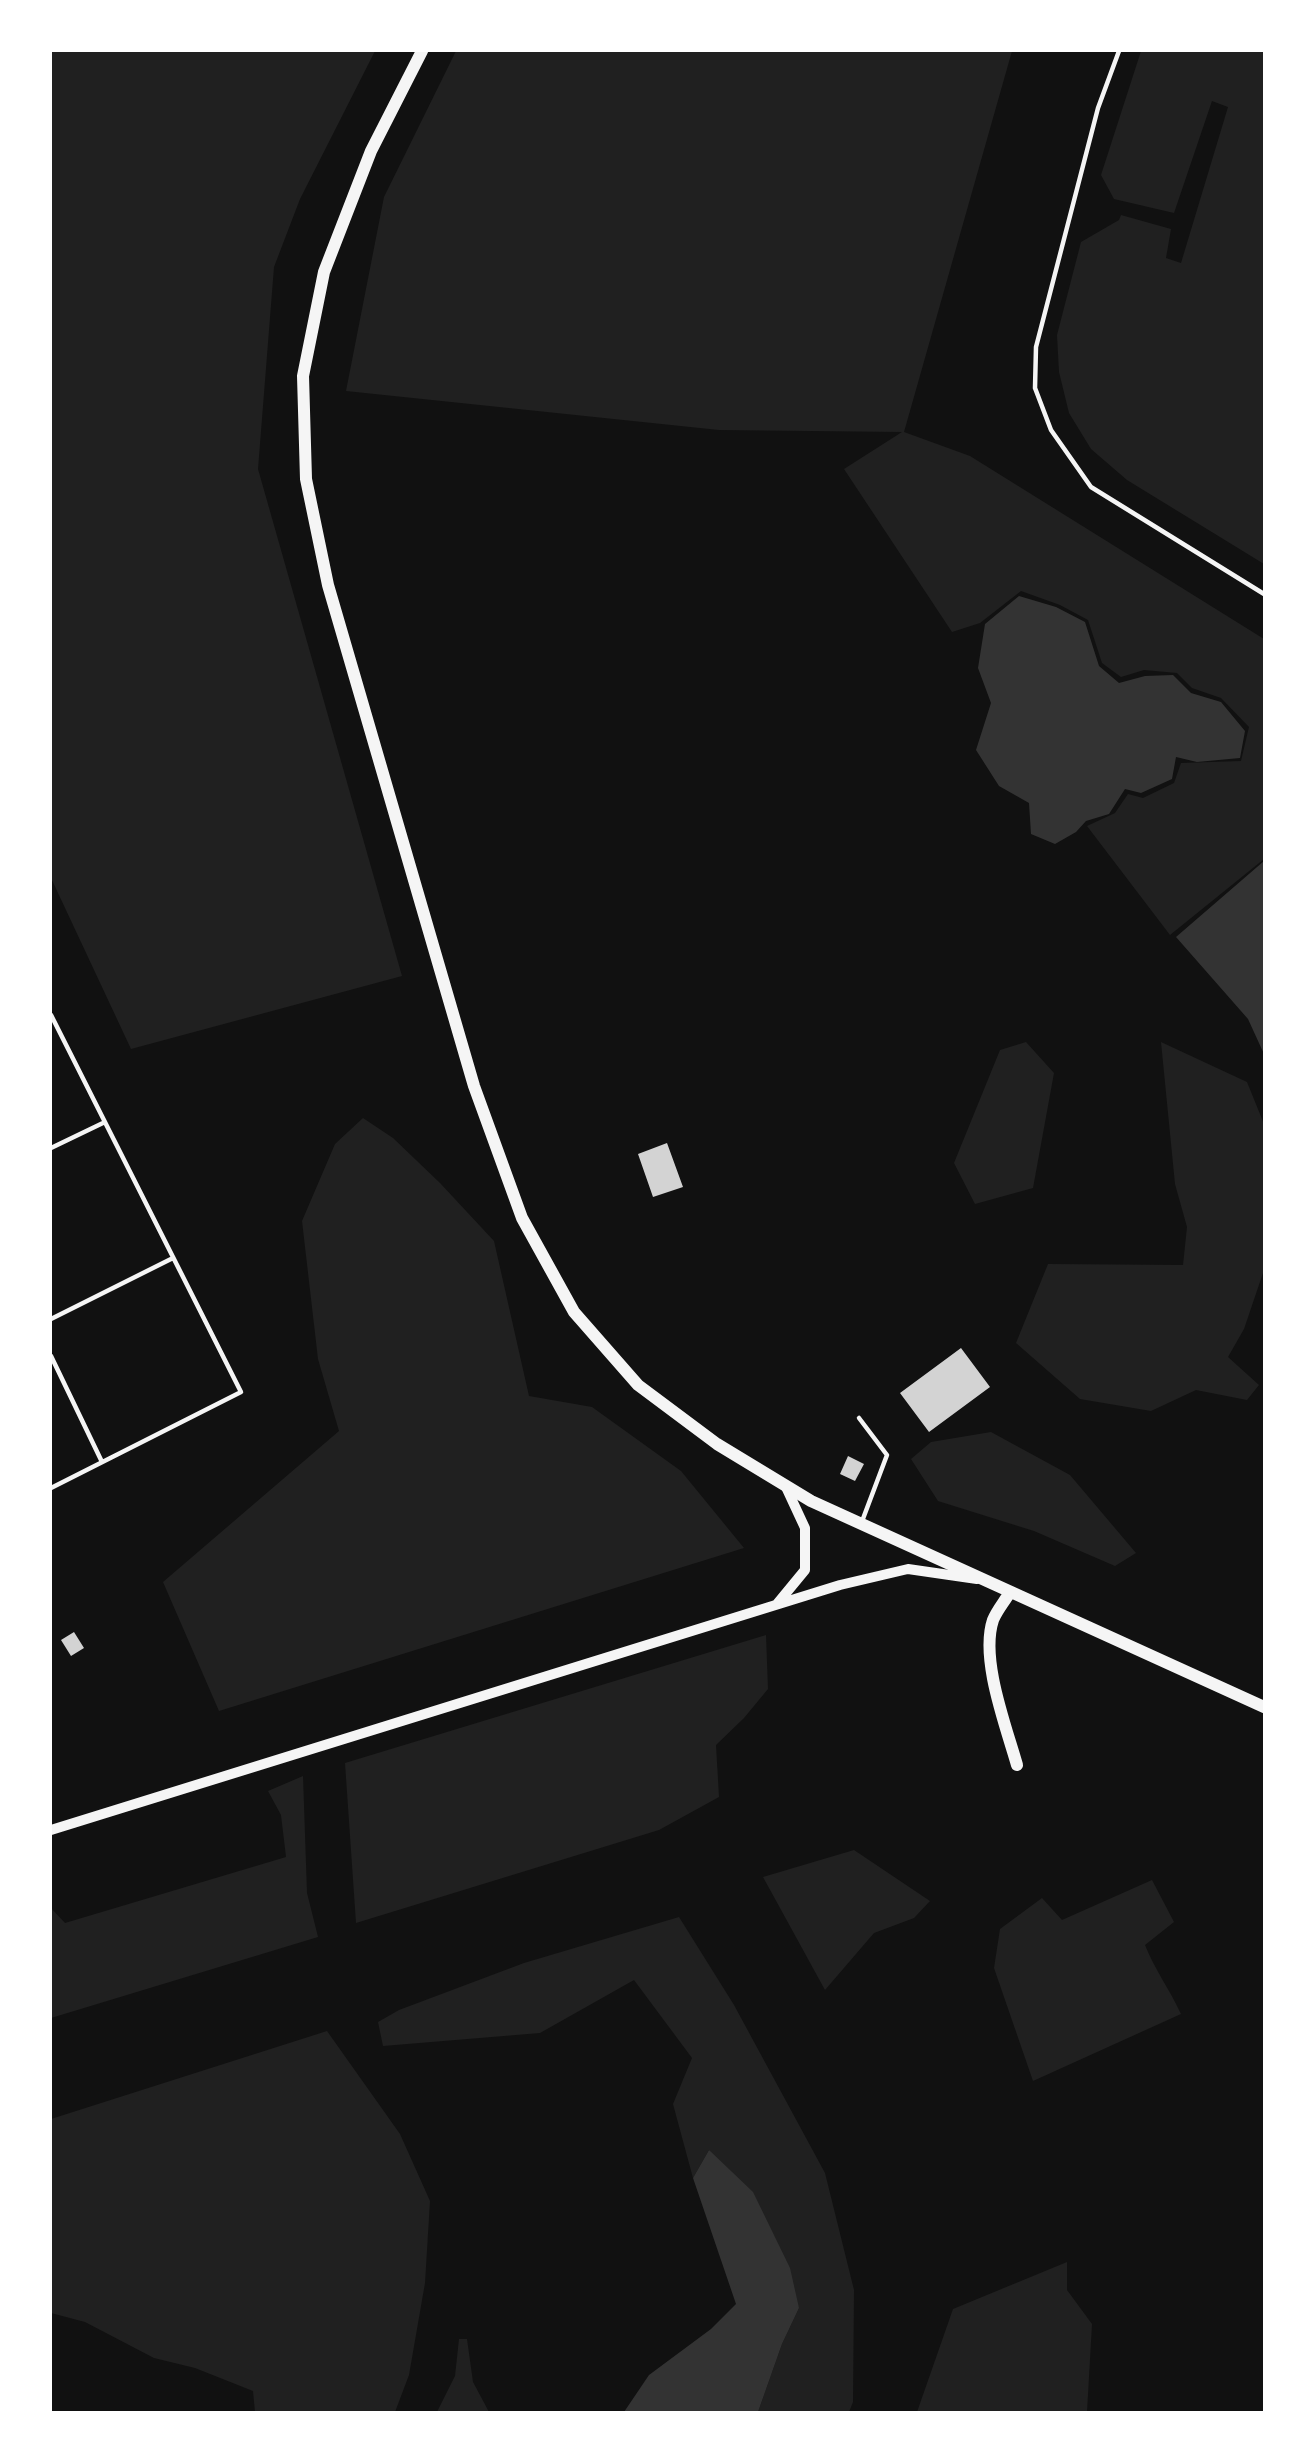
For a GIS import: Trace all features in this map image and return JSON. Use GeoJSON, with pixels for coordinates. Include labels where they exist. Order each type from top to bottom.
{"type":"FeatureCollection","features":[{"type":"Feature","properties":{"kind":"main road"},"geometry":{"type":"LineString","coordinates":[[422,51],[371,151],[324,272],[303,376],[306,479],[328,585],[474,1086],[522,1218],[574,1312],[638,1385],[717,1444],[811,1501],[1264,1707]]}},
{"type":"Feature","properties":{"kind":"main road"},"geometry":{"type":"LineString","coordinates":[[1010,1592],[993,1619],[989,1647],[997,1696],[1017,1765]]}},
{"type":"Feature","properties":{"kind":"street"},"geometry":{"type":"LineString","coordinates":[[777,1605],[805,1570],[805,1528],[786,1485]]}},
{"type":"Feature","properties":{"kind":"street"},"geometry":{"type":"LineString","coordinates":[[51,1830],[840,1585],[908,1569],[983,1580]]}},
{"type":"Feature","properties":{"kind":"lane"},"geometry":{"type":"LineString","coordinates":[[1119,51],[1098,108],[1036,347],[1035,388],[1051,430],[1091,487],[1264,594]]}},
{"type":"Feature","properties":{"kind":"lane"},"geometry":{"type":"LineString","coordinates":[[51,1015],[241,1392],[51,1488]]}},
{"type":"Feature","properties":{"kind":"lane"},"geometry":{"type":"LineString","coordinates":[[51,1148],[105,1122]]}},
{"type":"Feature","properties":{"kind":"lane"},"geometry":{"type":"LineString","coordinates":[[51,1319],[173,1258]]}},
{"type":"Feature","properties":{"kind":"lane"},"geometry":{"type":"LineString","coordinates":[[51,1356],[102,1462]]}},
{"type":"Feature","properties":{"kind":"lane"},"geometry":{"type":"LineString","coordinates":[[859,1418],[887,1455],[861,1524]]}},
{"type":"Feature","properties":{"kind":"shaded area"},"geometry":{"type":"Polygon","coordinates":[[[51,51],[375,51],[300,199],[274,267],[258,469],[402,976],[131,1049],[51,878],[51,51]]]}},
{"type":"Feature","properties":{"kind":"shaded area"},"geometry":{"type":"Polygon","coordinates":[[[456,51],[1012,51],[904,432],[970,456],[1264,639],[1264,859],[1170,935],[1087,826],[1115,813],[1128,794],[1143,798],[1174,783],[1181,763],[1241,761],[1249,727],[1221,698],[1192,688],[1177,673],[1144,670],[1121,677],[1102,663],[1088,620],[1060,605],[1021,591],[980,623],[952,632],[844,469],[902,432],[719,430],[346,391],[384,197],[456,51]]]}},
{"type":"Feature","properties":{"kind":"shaded area"},"geometry":{"type":"Polygon","coordinates":[[[1141,51],[1264,51],[1264,564],[1127,480],[1091,449],[1069,413],[1059,372],[1057,335],[1081,242],[1119,220],[1121,215],[1171,229],[1166,258],[1181,263],[1228,107],[1212,101],[1174,213],[1114,199],[1101,175],[1141,51]]]}},
{"type":"Feature","properties":{"kind":"shaded area"},"geometry":{"type":"Polygon","coordinates":[[[1019,596],[1056,607],[1085,622],[1099,666],[1119,683],[1145,676],[1173,675],[1191,693],[1221,702],[1245,731],[1240,758],[1197,762],[1176,757],[1172,779],[1141,793],[1125,789],[1109,814],[1086,821],[1076,832],[1055,844],[1031,834],[1029,803],[999,786],[976,750],[991,703],[978,668],[985,624],[1019,596]]]}},
{"type":"Feature","properties":{"kind":"shaded area"},"geometry":{"type":"Polygon","coordinates":[[[1264,861],[1264,1054],[1248,1019],[1176,937],[1264,861]]]}},
{"type":"Feature","properties":{"kind":"shaded area"},"geometry":{"type":"Polygon","coordinates":[[[1026,1042],[1054,1073],[1033,1188],[975,1204],[954,1163],[1000,1050],[1026,1042]]]}},
{"type":"Feature","properties":{"kind":"shaded area"},"geometry":{"type":"Polygon","coordinates":[[[1161,1042],[1247,1082],[1264,1124],[1264,1270],[1244,1329],[1228,1357],[1259,1385],[1247,1400],[1196,1390],[1151,1411],[1080,1399],[1016,1343],[1048,1264],[1183,1265],[1187,1227],[1175,1184],[1161,1042]]]}},
{"type":"Feature","properties":{"kind":"shaded area"},"geometry":{"type":"Polygon","coordinates":[[[363,1118],[393,1138],[440,1183],[494,1241],[529,1396],[592,1407],[681,1471],[744,1548],[219,1711],[163,1582],[339,1431],[318,1359],[302,1221],[335,1144],[363,1118]]]}},
{"type":"Feature","properties":{"kind":"shaded area"},"geometry":{"type":"Polygon","coordinates":[[[991,1432],[1070,1475],[1136,1553],[1115,1566],[1034,1531],[938,1501],[911,1459],[931,1442],[991,1432]]]}},
{"type":"Feature","properties":{"kind":"shaded area"},"geometry":{"type":"Polygon","coordinates":[[[766,1635],[768,1689],[744,1718],[716,1745],[719,1797],[659,1830],[356,1923],[345,1763],[766,1635]]]}},
{"type":"Feature","properties":{"kind":"shaded area"},"geometry":{"type":"Polygon","coordinates":[[[303,1776],[307,1893],[318,1937],[51,2018],[51,1908],[65,1923],[286,1857],[281,1815],[268,1791],[303,1776]]]}},
{"type":"Feature","properties":{"kind":"shaded area"},"geometry":{"type":"Polygon","coordinates":[[[854,1850],[930,1901],[914,1918],[874,1933],[825,1990],[763,1877],[854,1850]]]}},
{"type":"Feature","properties":{"kind":"shaded area"},"geometry":{"type":"Polygon","coordinates":[[[1152,1880],[1174,1922],[1145,1945],[1181,2014],[1033,2081],[994,1968],[1000,1929],[1042,1898],[1062,1920],[1152,1880]]]}},
{"type":"Feature","properties":{"kind":"shaded area"},"geometry":{"type":"Polygon","coordinates":[[[679,1917],[734,2005],[825,2173],[854,2290],[853,2402],[849,2412],[758,2412],[782,2344],[799,2308],[709,2150],[693,2178],[673,2104],[692,2058],[634,1980],[540,2033],[383,2046],[378,2022],[399,2010],[524,1963],[679,1917]]]}},
{"type":"Feature","properties":{"kind":"shaded area"},"geometry":{"type":"Polygon","coordinates":[[[327,2031],[400,2134],[430,2201],[425,2283],[409,2375],[395,2412],[255,2412],[253,2391],[195,2368],[154,2358],[85,2322],[51,2313],[51,2119],[327,2031]]]}},
{"type":"Feature","properties":{"kind":"shaded area"},"geometry":{"type":"Polygon","coordinates":[[[709,2150],[753,2192],[790,2268],[799,2308],[782,2344],[758,2412],[624,2412],[649,2375],[711,2329],[736,2304],[693,2178],[709,2150]]]}},
{"type":"Feature","properties":{"kind":"shaded area"},"geometry":{"type":"Polygon","coordinates":[[[1067,2262],[1067,2290],[1092,2324],[1087,2412],[917,2412],[953,2309],[1067,2262]]]}},
{"type":"Feature","properties":{"kind":"shaded area"},"geometry":{"type":"Polygon","coordinates":[[[459,2339],[467,2339],[473,2382],[489,2412],[437,2412],[455,2376],[459,2339]]]}},
{"type":"Feature","properties":{"kind":"building"},"geometry":{"type":"Polygon","coordinates":[[[667,1143],[683,1187],[653,1197],[638,1154],[667,1143]]]}},
{"type":"Feature","properties":{"kind":"building"},"geometry":{"type":"Polygon","coordinates":[[[961,1348],[990,1387],[929,1432],[900,1393],[961,1348]]]}},
{"type":"Feature","properties":{"kind":"building"},"geometry":{"type":"Polygon","coordinates":[[[848,1456],[864,1464],[855,1481],[840,1474],[848,1456]]]}},
{"type":"Feature","properties":{"kind":"building"},"geometry":{"type":"Polygon","coordinates":[[[74,1632],[84,1648],[71,1656],[61,1640],[74,1632]]]}}]}
